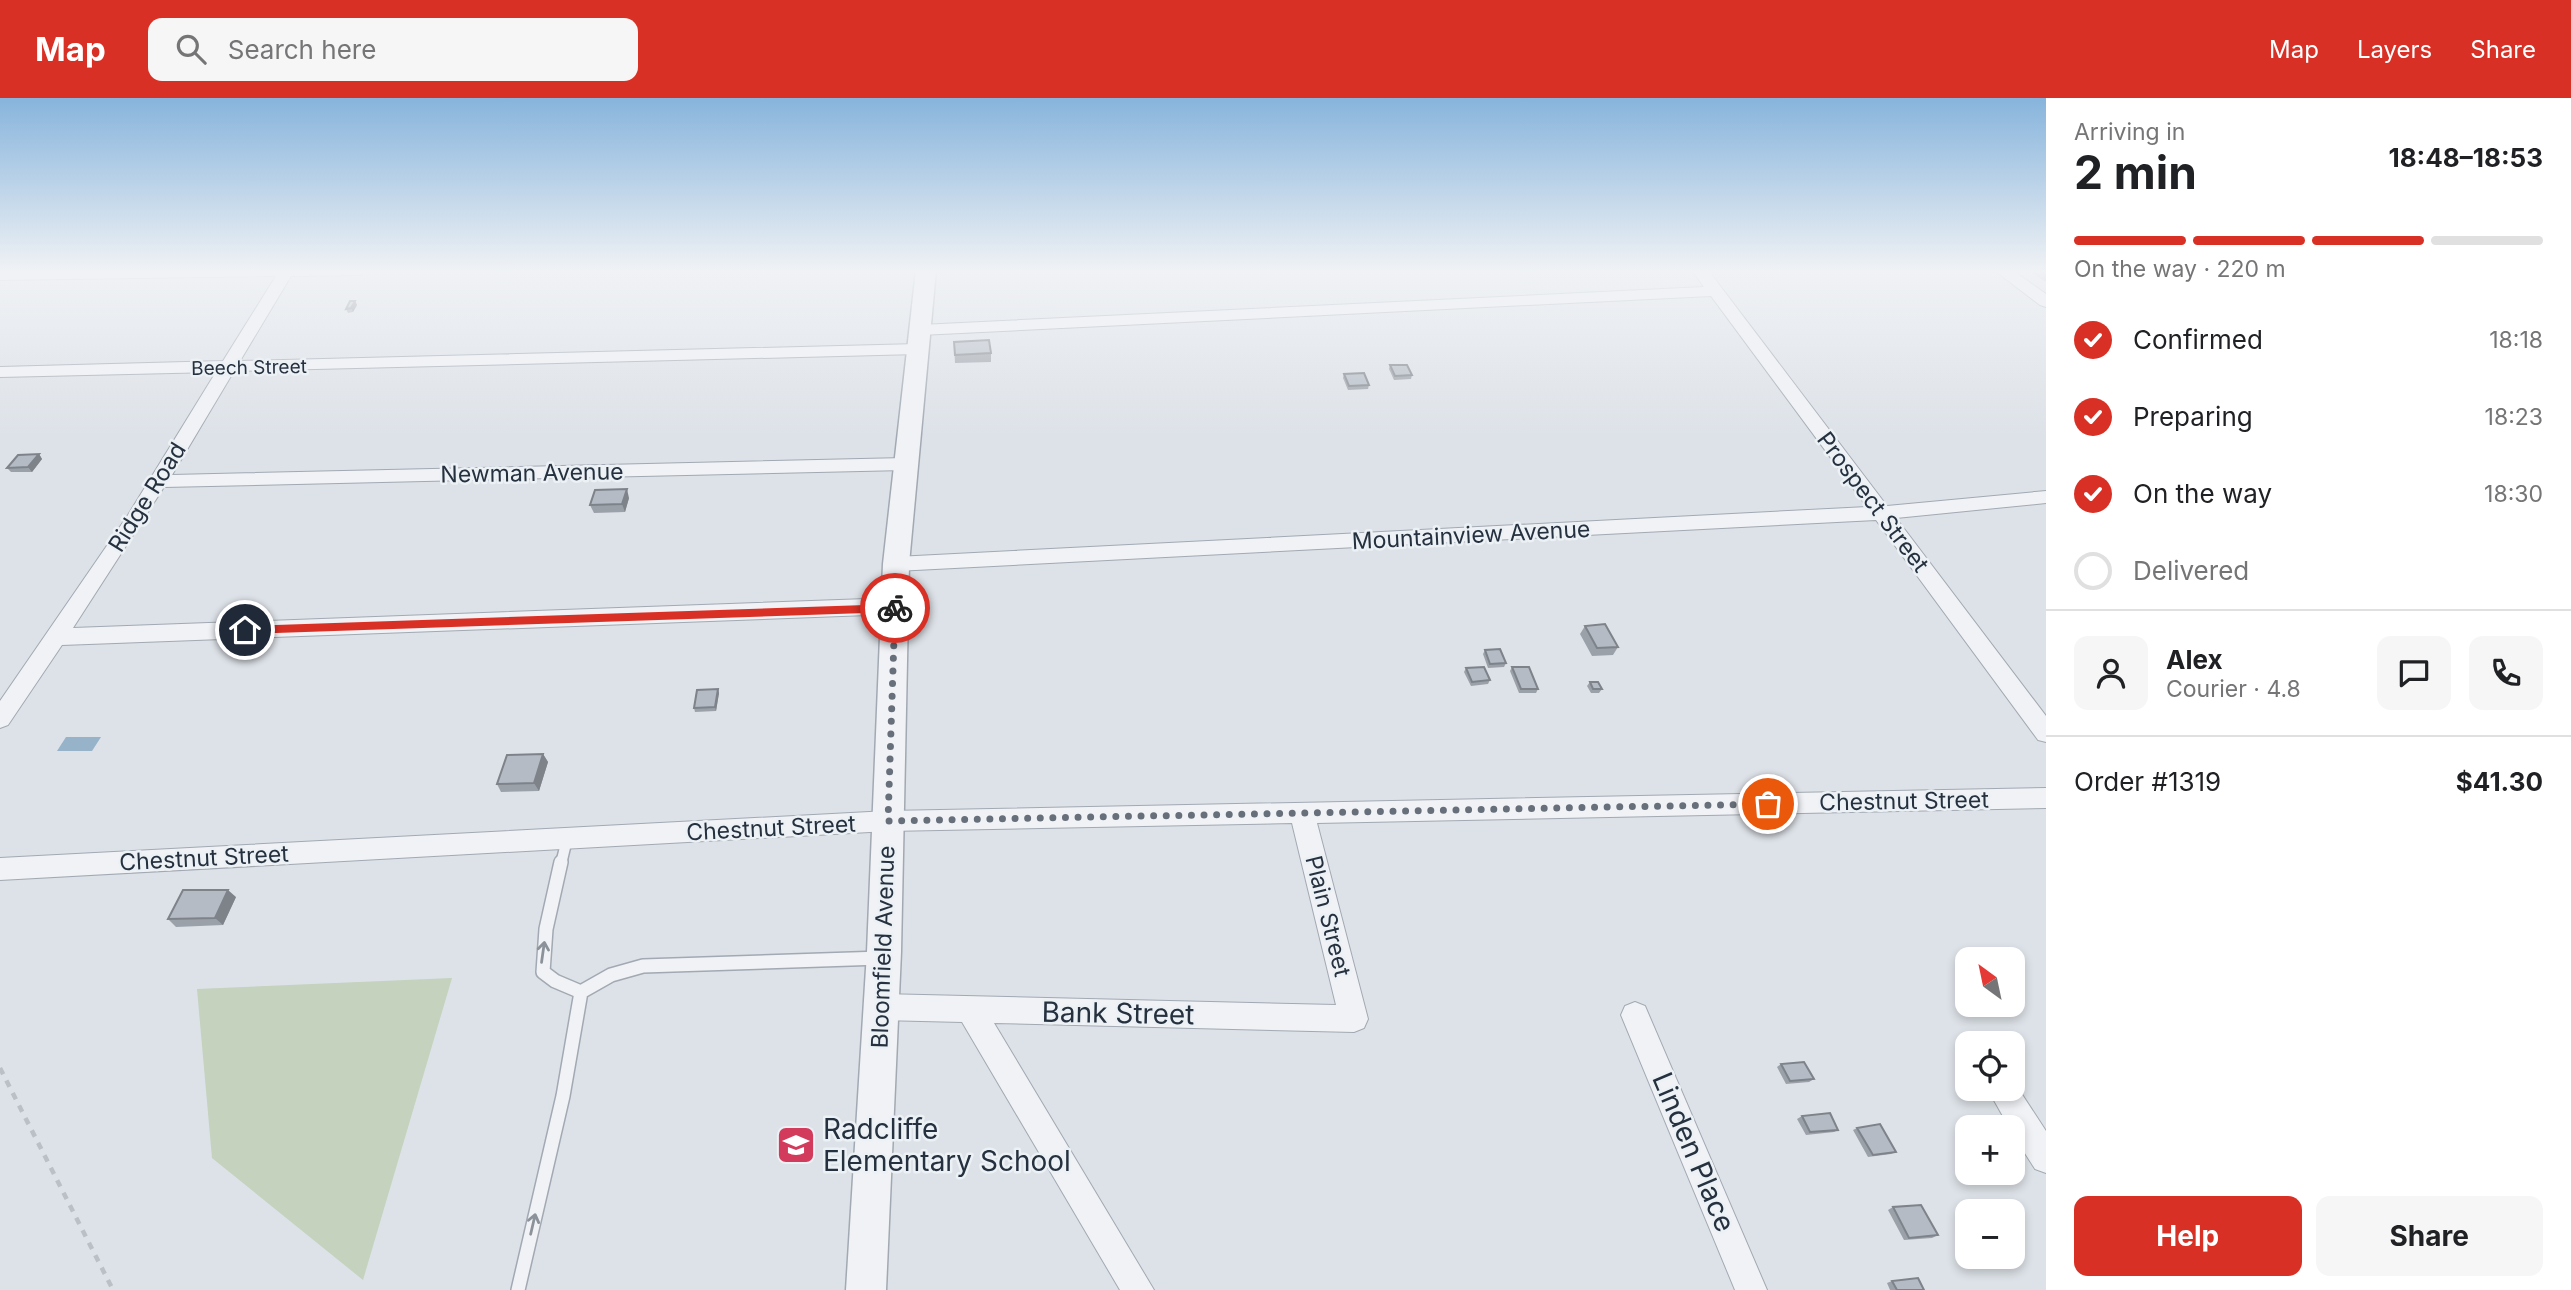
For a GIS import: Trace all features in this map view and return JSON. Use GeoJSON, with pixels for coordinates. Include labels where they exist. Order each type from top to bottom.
{"type":"FeatureCollection","features":[{"type":"Feature","properties":{"kind":"street","name":"Ridge Road"},"geometry":{"type":"LineString","coordinates":[[0,719],[158,481],[254,326]]}},
{"type":"Feature","properties":{"kind":"street","name":"Bloomfield Avenue"},"geometry":{"type":"LineString","coordinates":[[866,1290],[881,1007],[896,564],[920,326]]}},
{"type":"Feature","properties":{"kind":"street","name":"Beech Street"},"geometry":{"type":"LineString","coordinates":[[0,372],[229,367],[918,340],[1152,326]]}},
{"type":"Feature","properties":{"kind":"street","name":"Prospect Street"},"geometry":{"type":"LineString","coordinates":[[1741,326],[2046,733]]}},
{"type":"Feature","properties":{"kind":"street","name":"Newman Avenue"},"geometry":{"type":"LineString","coordinates":[[158,481],[905,464]]}},
{"type":"Feature","properties":{"kind":"street","name":"Mountainview Avenue"},"geometry":{"type":"LineString","coordinates":[[896,564],[1882,513],[2046,496]]}},
{"type":"Feature","properties":{"kind":"street"},"geometry":{"type":"LineString","coordinates":[[55,637],[895,606]]}},
{"type":"Feature","properties":{"kind":"street","name":"Chestnut Street"},"geometry":{"type":"LineString","coordinates":[[0,869],[888,821],[2046,799]]}},
{"type":"Feature","properties":{"kind":"street","name":"Plain Street"},"geometry":{"type":"LineString","coordinates":[[1302,813],[1354,1019]]}},
{"type":"Feature","properties":{"kind":"street","name":"Bank Street"},"geometry":{"type":"LineString","coordinates":[[881,1007],[1354,1019]]}},
{"type":"Feature","properties":{"kind":"street"},"geometry":{"type":"LineString","coordinates":[[970,1009],[1138,1290]]}},
{"type":"Feature","properties":{"kind":"street","name":"Linden Place"},"geometry":{"type":"LineString","coordinates":[[1635,1015],[1751,1290]]}},
{"type":"Feature","properties":{"kind":"street"},"geometry":{"type":"LineString","coordinates":[[2009,1101],[2046,1158]]}},
{"type":"Feature","properties":{"kind":"lane"},"geometry":{"type":"LineString","coordinates":[[567,839],[548,921],[541,967],[544,974],[581,992]]}},
{"type":"Feature","properties":{"kind":"lane"},"geometry":{"type":"LineString","coordinates":[[581,992],[611,975],[643,966],[883,958]]}},
{"type":"Feature","properties":{"kind":"lane"},"geometry":{"type":"LineString","coordinates":[[518,1290],[563,1096],[581,992]]}},
{"type":"Feature","properties":{"kind":"path"},"geometry":{"type":"LineString","coordinates":[[0,1068],[113,1290]]}},
{"type":"Feature","properties":{"kind":"green space"},"geometry":{"type":"Polygon","coordinates":[[[452,978],[363,1280],[212,1158],[197,989],[452,978]]]}},
{"type":"Feature","properties":{"kind":"water"},"geometry":{"type":"Polygon","coordinates":[[[66,737],[101,737],[92,751],[57,751],[66,737]]]}},
{"type":"Feature","properties":{"kind":"building"},"geometry":{"type":"Polygon","coordinates":[[[989,340],[991,353],[955,355],[954,342],[989,340]]]}},
{"type":"Feature","properties":{"kind":"building"},"geometry":{"type":"Polygon","coordinates":[[[1390,365],[1407,365],[1412,375],[1395,376],[1390,365]]]}},
{"type":"Feature","properties":{"kind":"building"},"geometry":{"type":"Polygon","coordinates":[[[1364,373],[1369,385],[1349,386],[1344,374],[1364,373]]]}},
{"type":"Feature","properties":{"kind":"building"},"geometry":{"type":"Polygon","coordinates":[[[39,454],[28,467],[7,468],[18,455],[39,454]]]}},
{"type":"Feature","properties":{"kind":"building"},"geometry":{"type":"Polygon","coordinates":[[[627,489],[622,504],[590,505],[595,490],[627,489]]]}},
{"type":"Feature","properties":{"kind":"building"},"geometry":{"type":"Polygon","coordinates":[[[1605,624],[1618,647],[1597,648],[1585,626],[1605,624]]]}},
{"type":"Feature","properties":{"kind":"building"},"geometry":{"type":"Polygon","coordinates":[[[1500,649],[1506,663],[1490,664],[1485,650],[1500,649]]]}},
{"type":"Feature","properties":{"kind":"building"},"geometry":{"type":"Polygon","coordinates":[[[1484,667],[1490,680],[1472,682],[1466,668],[1484,667]]]}},
{"type":"Feature","properties":{"kind":"building"},"geometry":{"type":"Polygon","coordinates":[[[1512,667],[1529,667],[1538,689],[1521,689],[1512,667]]]}},
{"type":"Feature","properties":{"kind":"building"},"geometry":{"type":"Polygon","coordinates":[[[1590,682],[1598,682],[1602,689],[1593,689],[1590,682]]]}},
{"type":"Feature","properties":{"kind":"building"},"geometry":{"type":"Polygon","coordinates":[[[718,689],[715,707],[694,708],[697,690],[718,689]]]}},
{"type":"Feature","properties":{"kind":"building"},"geometry":{"type":"Polygon","coordinates":[[[543,754],[534,783],[497,784],[507,755],[543,754]]]}},
{"type":"Feature","properties":{"kind":"building"},"geometry":{"type":"Polygon","coordinates":[[[183,890],[228,890],[215,918],[168,919],[183,890]]]}},
{"type":"Feature","properties":{"kind":"building"},"geometry":{"type":"Polygon","coordinates":[[[1804,1062],[1814,1079],[1790,1081],[1781,1064],[1804,1062]]]}},
{"type":"Feature","properties":{"kind":"building"},"geometry":{"type":"Polygon","coordinates":[[[1830,1113],[1838,1130],[1810,1132],[1802,1116],[1830,1113]]]}},
{"type":"Feature","properties":{"kind":"building"},"geometry":{"type":"Polygon","coordinates":[[[1880,1124],[1896,1152],[1873,1155],[1857,1128],[1880,1124]]]}},
{"type":"Feature","properties":{"kind":"building"},"geometry":{"type":"Polygon","coordinates":[[[1921,1205],[1938,1235],[1909,1238],[1893,1207],[1921,1205]]]}},
{"type":"Feature","properties":{"kind":"building"},"geometry":{"type":"Polygon","coordinates":[[[1918,1278],[1924,1290],[1897,1290],[1892,1281],[1918,1278]]]}},
{"type":"Feature","properties":{"kind":"way so far"},"geometry":{"type":"LineString","coordinates":[[895,608],[888,821],[1768,804]]}},
{"type":"Feature","properties":{"kind":"place","name":"Radcliffe Elementary School"},"geometry":{"type":"Point","coordinates":[796,1145]}},
{"type":"Feature","properties":{"kind":"route"},"geometry":{"type":"LineString","coordinates":[[245,630],[895,608]]}}]}
